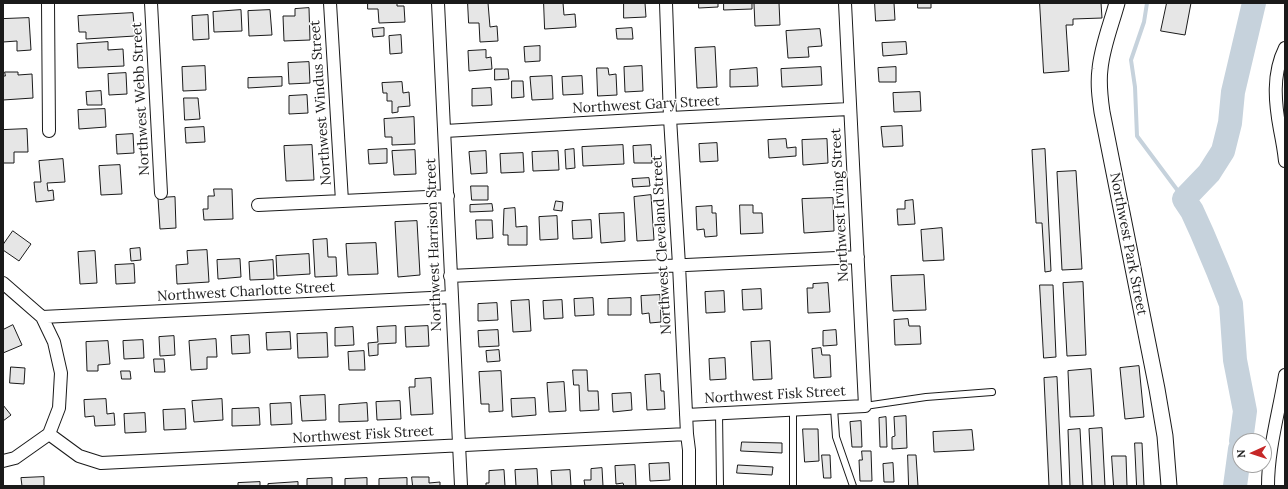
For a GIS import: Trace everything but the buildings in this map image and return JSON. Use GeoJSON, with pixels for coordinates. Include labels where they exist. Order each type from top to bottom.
{"type":"FeatureCollection","features":[{"type":"Feature","properties":{"kind":"street"},"geometry":{"type":"LineString","coordinates":[[48,3],[49,131]]}},
{"type":"Feature","properties":{"kind":"street","name":"Northwest Webb Street"},"geometry":{"type":"LineString","coordinates":[[151,3],[161,193]]}},
{"type":"Feature","properties":{"kind":"street","name":"Northwest Windus Street"},"geometry":{"type":"LineString","coordinates":[[330,3],[342,201]]}},
{"type":"Feature","properties":{"kind":"street","name":"Northwest Harrison Street"},"geometry":{"type":"LineString","coordinates":[[438,3],[461,486]]}},
{"type":"Feature","properties":{"kind":"street","name":"Northwest Cleveland Street"},"geometry":{"type":"LineString","coordinates":[[666,3],[670,118],[689,450],[689,486]]}},
{"type":"Feature","properties":{"kind":"street","name":"Northwest Irving Street"},"geometry":{"type":"LineString","coordinates":[[845,3],[849,109],[866,406]]}},
{"type":"Feature","properties":{"kind":"street","name":"Northwest Park Street"},"geometry":{"type":"LineString","coordinates":[[1117,3],[1102,54],[1099,89],[1102,112],[1157,388],[1165,436],[1169,486]]}},
{"type":"Feature","properties":{"kind":"street"},"geometry":{"type":"LineString","coordinates":[[1285,48],[1280,57],[1275,84],[1277,117],[1285,161]]}},
{"type":"Feature","properties":{"kind":"street","name":"Northwest Gary Street"},"geometry":{"type":"LineString","coordinates":[[445,131],[849,109]]}},
{"type":"Feature","properties":{"kind":"street"},"geometry":{"type":"LineString","coordinates":[[258,205],[448,196]]}},
{"type":"Feature","properties":{"kind":"street"},"geometry":{"type":"LineString","coordinates":[[450,276],[858,257]]}},
{"type":"Feature","properties":{"kind":"street"},"geometry":{"type":"LineString","coordinates":[[3,283],[42,317],[54,342],[61,373],[59,408],[49,434],[15,458],[3,461]]}},
{"type":"Feature","properties":{"kind":"street","name":"Northwest Charlotte Street"},"geometry":{"type":"LineString","coordinates":[[42,317],[451,297]]}},
{"type":"Feature","properties":{"kind":"street"},"geometry":{"type":"LineString","coordinates":[[1268,486],[1272,449],[1285,375]]}},
{"type":"Feature","properties":{"kind":"street","name":"Northwest Fisk Street"},"geometry":{"type":"LineString","coordinates":[[686,415],[866,406]]}},
{"type":"Feature","properties":{"kind":"street","name":"Northwest Fisk Street"},"geometry":{"type":"LineString","coordinates":[[49,434],[79,456],[101,463],[687,434]]}},
{"type":"Feature","properties":{"kind":"lane"},"geometry":{"type":"LineString","coordinates":[[866,406],[926,397],[992,392]]}},
{"type":"Feature","properties":{"kind":"lane"},"geometry":{"type":"LineString","coordinates":[[834,408],[836,438],[853,486]]}},
{"type":"Feature","properties":{"kind":"lane"},"geometry":{"type":"LineString","coordinates":[[793,409],[793,486]]}},
{"type":"Feature","properties":{"kind":"lane"},"geometry":{"type":"LineString","coordinates":[[718,413],[720,486]]}},
{"type":"Feature","properties":{"kind":"waterway"},"geometry":{"type":"LineString","coordinates":[[1147,3],[1144,22],[1131,60],[1135,87],[1137,136],[1184,199]]}},
{"type":"Feature","properties":{"kind":"waterway"},"geometry":{"type":"LineString","coordinates":[[1242,433],[1245,411],[1235,360],[1231,304],[1202,233],[1192,211],[1184,199],[1209,173],[1223,151],[1230,123],[1233,92],[1254,3]]}},
{"type":"Feature","properties":{"kind":"waterway"},"geometry":{"type":"LineString","coordinates":[[1235,486],[1237,473]]}}]}
